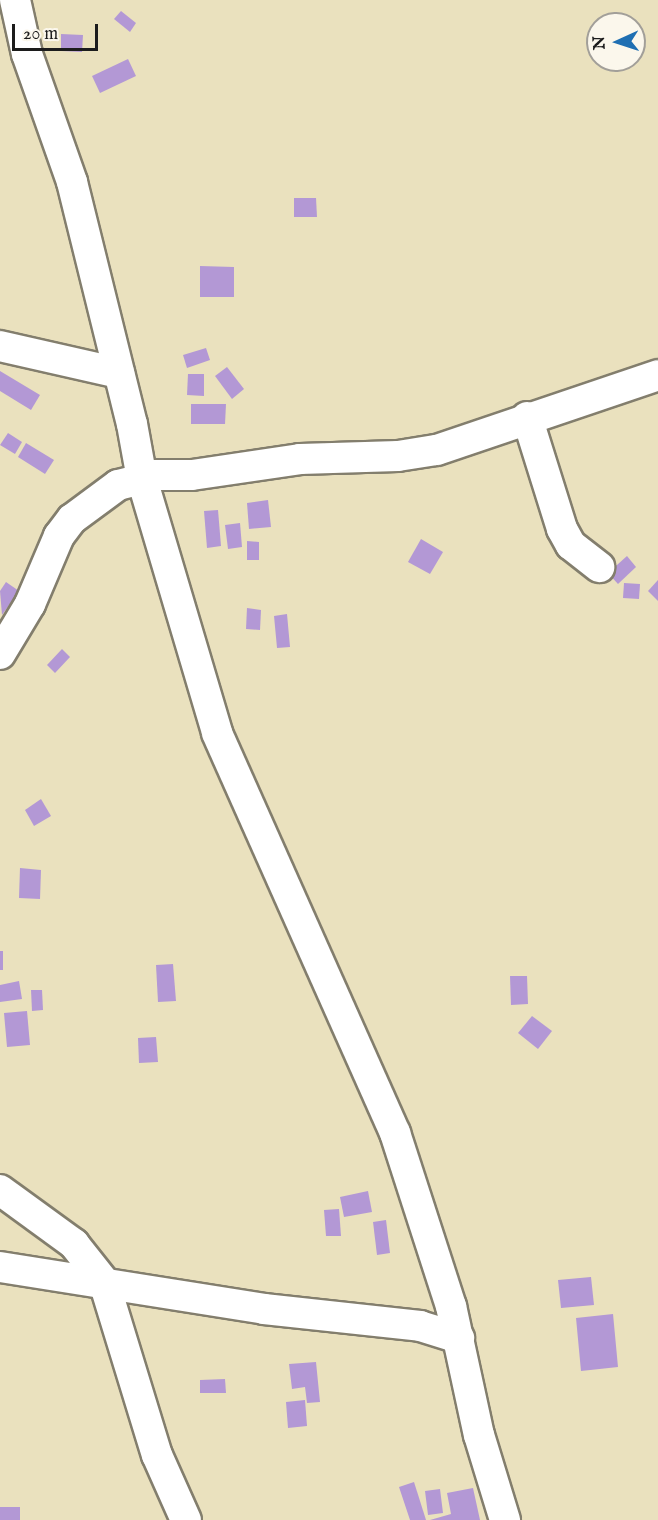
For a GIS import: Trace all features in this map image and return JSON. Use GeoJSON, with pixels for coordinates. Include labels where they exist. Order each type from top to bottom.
{"type":"FeatureCollection","features":[{"type":"Feature","properties":{"kind":"street"},"geometry":{"type":"LineString","coordinates":[[15,0],[27,54],[72,182],[142,477],[217,734],[395,1133],[459,1338],[479,1435],[505,1520]]}},
{"type":"Feature","properties":{"kind":"street"},"geometry":{"type":"LineString","coordinates":[[0,346],[119,373]]}},
{"type":"Feature","properties":{"kind":"street"},"geometry":{"type":"LineString","coordinates":[[0,654],[30,604],[59,536],[72,519],[118,485],[142,477],[192,475],[300,459],[398,456],[437,450],[527,417],[658,375]]}},
{"type":"Feature","properties":{"kind":"street"},"geometry":{"type":"LineString","coordinates":[[527,417],[562,529],[571,545],[599,567]]}},
{"type":"Feature","properties":{"kind":"street"},"geometry":{"type":"LineString","coordinates":[[0,1190],[74,1244],[104,1282],[157,1455],[186,1520]]}},
{"type":"Feature","properties":{"kind":"street"},"geometry":{"type":"LineString","coordinates":[[0,1267],[264,1309],[420,1326],[459,1338]]}},
{"type":"Feature","properties":{"kind":"building"},"geometry":{"type":"Polygon","coordinates":[[[121,11],[136,23],[130,32],[114,19],[121,11]]]}},
{"type":"Feature","properties":{"kind":"building"},"geometry":{"type":"Polygon","coordinates":[[[61,34],[83,35],[82,52],[61,51],[61,34]]]}},
{"type":"Feature","properties":{"kind":"building"},"geometry":{"type":"Polygon","coordinates":[[[128,59],[136,76],[100,93],[92,76],[128,59]]]}},
{"type":"Feature","properties":{"kind":"building"},"geometry":{"type":"Polygon","coordinates":[[[294,198],[316,198],[317,217],[294,217],[294,198]]]}},
{"type":"Feature","properties":{"kind":"building"},"geometry":{"type":"Polygon","coordinates":[[[200,266],[234,267],[234,297],[200,297],[200,266]]]}},
{"type":"Feature","properties":{"kind":"building"},"geometry":{"type":"Polygon","coordinates":[[[206,348],[210,360],[187,368],[183,355],[206,348]]]}},
{"type":"Feature","properties":{"kind":"building"},"geometry":{"type":"Polygon","coordinates":[[[227,367],[244,389],[232,399],[215,376],[227,367]]]}},
{"type":"Feature","properties":{"kind":"building"},"geometry":{"type":"Polygon","coordinates":[[[0,371],[40,395],[31,410],[0,391],[0,371]]]}},
{"type":"Feature","properties":{"kind":"building"},"geometry":{"type":"Polygon","coordinates":[[[188,374],[204,374],[204,396],[187,395],[188,374]]]}},
{"type":"Feature","properties":{"kind":"building"},"geometry":{"type":"Polygon","coordinates":[[[191,404],[226,404],[225,424],[191,424],[191,404]]]}},
{"type":"Feature","properties":{"kind":"building"},"geometry":{"type":"Polygon","coordinates":[[[8,433],[22,442],[15,454],[0,445],[8,433]]]}},
{"type":"Feature","properties":{"kind":"building"},"geometry":{"type":"Polygon","coordinates":[[[26,443],[54,460],[45,474],[18,457],[26,443]]]}},
{"type":"Feature","properties":{"kind":"building"},"geometry":{"type":"Polygon","coordinates":[[[268,500],[271,527],[249,529],[247,503],[268,500]]]}},
{"type":"Feature","properties":{"kind":"building"},"geometry":{"type":"Polygon","coordinates":[[[218,510],[221,546],[207,548],[204,511],[218,510]]]}},
{"type":"Feature","properties":{"kind":"building"},"geometry":{"type":"Polygon","coordinates":[[[240,523],[242,547],[228,549],[225,525],[240,523]]]}},
{"type":"Feature","properties":{"kind":"building"},"geometry":{"type":"Polygon","coordinates":[[[421,539],[443,552],[430,574],[408,562],[421,539]]]}},
{"type":"Feature","properties":{"kind":"building"},"geometry":{"type":"Polygon","coordinates":[[[247,541],[259,542],[259,560],[247,560],[247,541]]]}},
{"type":"Feature","properties":{"kind":"building"},"geometry":{"type":"Polygon","coordinates":[[[627,556],[636,567],[618,584],[608,573],[627,556]]]}},
{"type":"Feature","properties":{"kind":"building"},"geometry":{"type":"Polygon","coordinates":[[[658,580],[658,601],[648,591],[658,580]]]}},
{"type":"Feature","properties":{"kind":"building"},"geometry":{"type":"Polygon","coordinates":[[[6,582],[19,591],[2,615],[0,591],[6,582]]]}},
{"type":"Feature","properties":{"kind":"building"},"geometry":{"type":"Polygon","coordinates":[[[624,583],[640,584],[639,599],[623,598],[624,583]]]}},
{"type":"Feature","properties":{"kind":"building"},"geometry":{"type":"Polygon","coordinates":[[[247,608],[261,610],[260,630],[246,629],[247,608]]]}},
{"type":"Feature","properties":{"kind":"building"},"geometry":{"type":"Polygon","coordinates":[[[287,614],[290,647],[277,648],[274,616],[287,614]]]}},
{"type":"Feature","properties":{"kind":"building"},"geometry":{"type":"Polygon","coordinates":[[[62,649],[70,657],[55,673],[47,665],[62,649]]]}},
{"type":"Feature","properties":{"kind":"building"},"geometry":{"type":"Polygon","coordinates":[[[41,799],[51,816],[34,826],[25,810],[41,799]]]}},
{"type":"Feature","properties":{"kind":"building"},"geometry":{"type":"Polygon","coordinates":[[[20,868],[41,870],[40,899],[19,898],[20,868]]]}},
{"type":"Feature","properties":{"kind":"building"},"geometry":{"type":"Polygon","coordinates":[[[0,951],[3,951],[3,970],[0,970],[0,951]]]}},
{"type":"Feature","properties":{"kind":"building"},"geometry":{"type":"Polygon","coordinates":[[[173,964],[176,1001],[158,1002],[156,965],[173,964]]]}},
{"type":"Feature","properties":{"kind":"building"},"geometry":{"type":"Polygon","coordinates":[[[510,976],[527,976],[528,1004],[511,1005],[510,976]]]}},
{"type":"Feature","properties":{"kind":"building"},"geometry":{"type":"Polygon","coordinates":[[[19,981],[22,999],[0,1002],[0,985],[19,981]]]}},
{"type":"Feature","properties":{"kind":"building"},"geometry":{"type":"Polygon","coordinates":[[[31,990],[42,990],[43,1010],[32,1011],[31,990]]]}},
{"type":"Feature","properties":{"kind":"building"},"geometry":{"type":"Polygon","coordinates":[[[27,1011],[30,1045],[7,1047],[4,1013],[27,1011]]]}},
{"type":"Feature","properties":{"kind":"building"},"geometry":{"type":"Polygon","coordinates":[[[532,1016],[552,1031],[538,1049],[518,1033],[532,1016]]]}},
{"type":"Feature","properties":{"kind":"building"},"geometry":{"type":"Polygon","coordinates":[[[156,1037],[158,1062],[139,1063],[138,1038],[156,1037]]]}},
{"type":"Feature","properties":{"kind":"building"},"geometry":{"type":"Polygon","coordinates":[[[368,1191],[372,1212],[344,1217],[340,1197],[368,1191]]]}},
{"type":"Feature","properties":{"kind":"building"},"geometry":{"type":"Polygon","coordinates":[[[339,1209],[341,1236],[326,1236],[324,1210],[339,1209]]]}},
{"type":"Feature","properties":{"kind":"building"},"geometry":{"type":"Polygon","coordinates":[[[386,1220],[390,1253],[377,1255],[373,1222],[386,1220]]]}},
{"type":"Feature","properties":{"kind":"building"},"geometry":{"type":"Polygon","coordinates":[[[591,1277],[594,1305],[561,1308],[558,1280],[591,1277]]]}},
{"type":"Feature","properties":{"kind":"building"},"geometry":{"type":"Polygon","coordinates":[[[613,1314],[618,1367],[581,1371],[576,1318],[613,1314]]]}},
{"type":"Feature","properties":{"kind":"building"},"geometry":{"type":"Polygon","coordinates":[[[316,1362],[320,1402],[307,1403],[305,1387],[292,1389],[289,1364],[316,1362]]]}},
{"type":"Feature","properties":{"kind":"building"},"geometry":{"type":"Polygon","coordinates":[[[225,1379],[226,1393],[200,1393],[200,1380],[225,1379]]]}},
{"type":"Feature","properties":{"kind":"building"},"geometry":{"type":"Polygon","coordinates":[[[305,1400],[307,1426],[288,1428],[286,1402],[305,1400]]]}},
{"type":"Feature","properties":{"kind":"building"},"geometry":{"type":"Polygon","coordinates":[[[414,1482],[426,1520],[410,1520],[399,1487],[414,1482]]]}},
{"type":"Feature","properties":{"kind":"building"},"geometry":{"type":"Polygon","coordinates":[[[473,1488],[480,1520],[430,1520],[451,1514],[447,1493],[473,1488]]]}},
{"type":"Feature","properties":{"kind":"building"},"geometry":{"type":"Polygon","coordinates":[[[440,1489],[443,1513],[428,1515],[425,1491],[440,1489]]]}},
{"type":"Feature","properties":{"kind":"building"},"geometry":{"type":"Polygon","coordinates":[[[0,1507],[20,1507],[20,1520],[0,1520],[0,1507]]]}}]}
